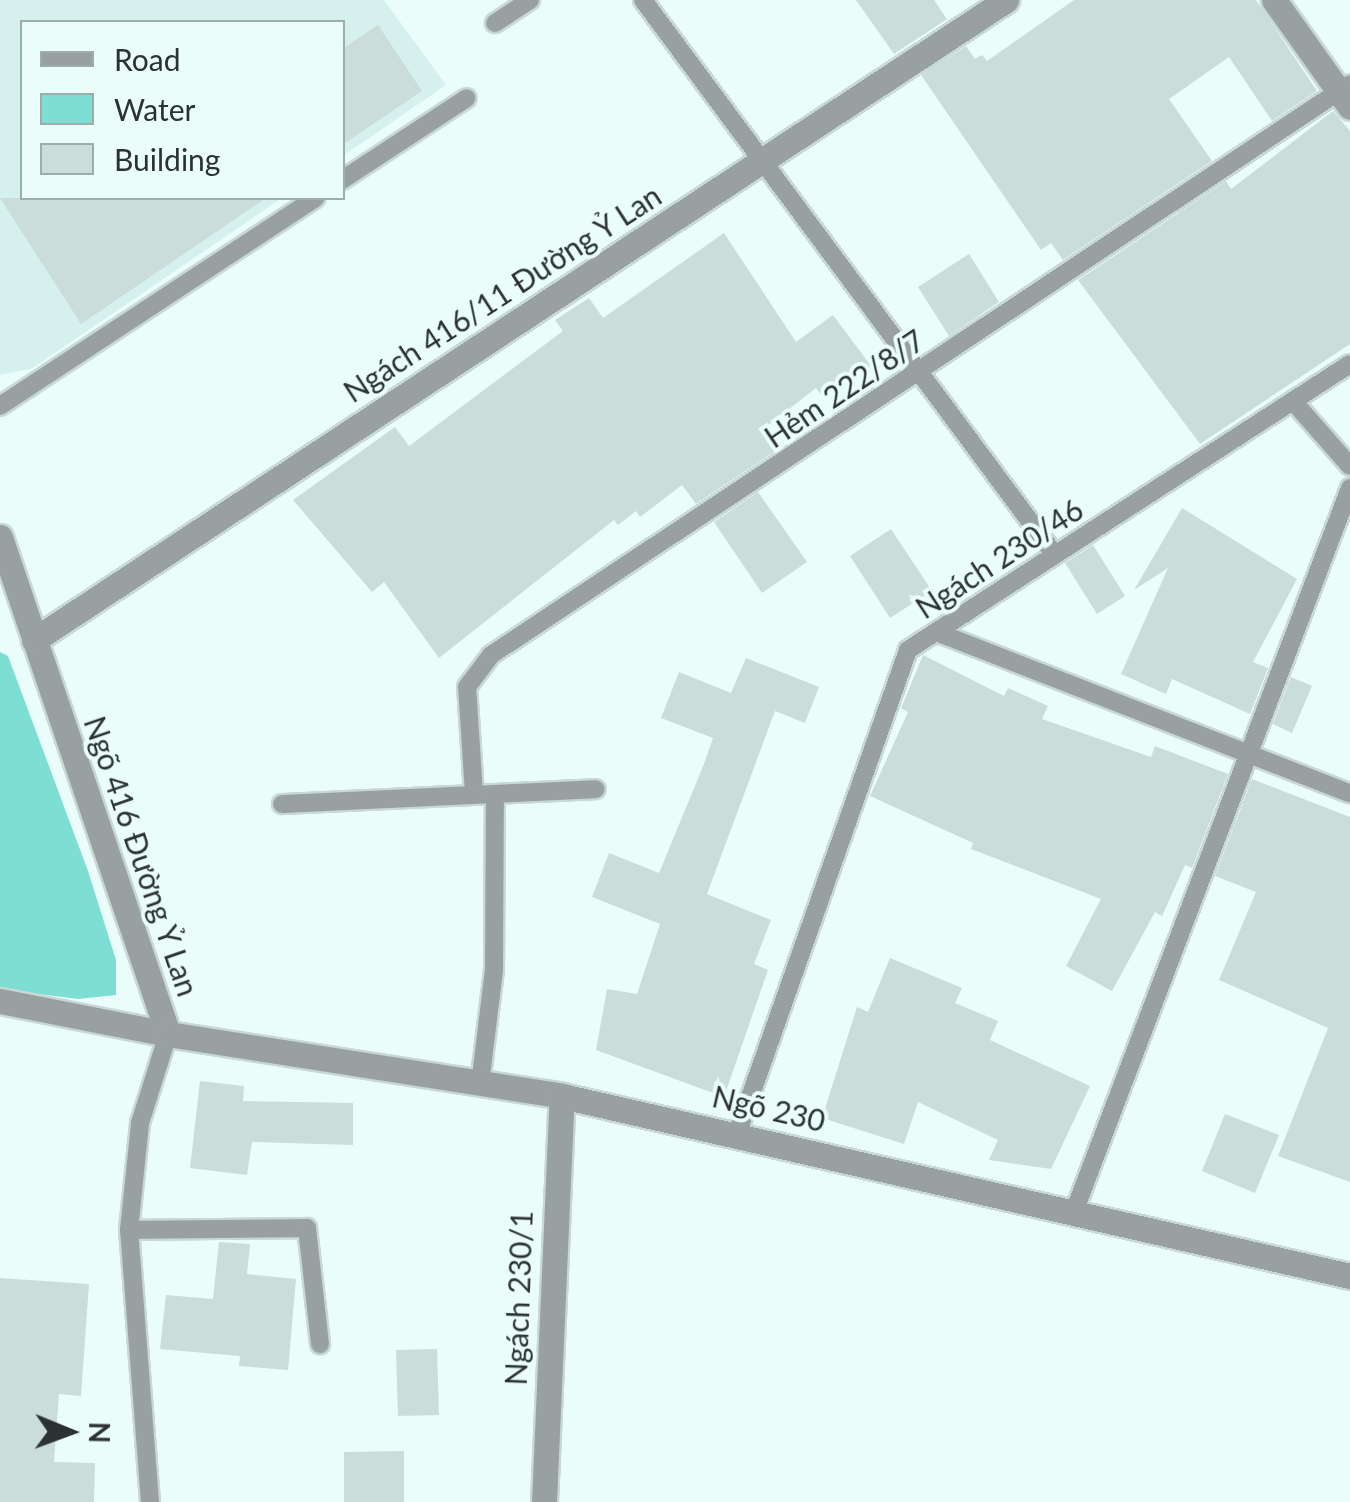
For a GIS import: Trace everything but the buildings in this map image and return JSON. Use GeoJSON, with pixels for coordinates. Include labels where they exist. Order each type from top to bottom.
{"type":"FeatureCollection","features":[{"type":"Feature","properties":{"kind":"street","name":"Ngách 416/11 Đường Ỷ Lan"},"geometry":{"type":"LineString","coordinates":[[34,640],[1006,0]]}},
{"type":"Feature","properties":{"kind":"street"},"geometry":{"type":"LineString","coordinates":[[1274,0],[1346,94]]}},
{"type":"Feature","properties":{"kind":"street","name":"Ngõ 416 Đường Ỷ Lan"},"geometry":{"type":"LineString","coordinates":[[0,537],[168,1034],[0,1001]]}},
{"type":"Feature","properties":{"kind":"street","name":"Ngõ 230"},"geometry":{"type":"LineString","coordinates":[[168,1034],[562,1096],[1350,1276]]}},
{"type":"Feature","properties":{"kind":"street","name":"Ngách 230/1"},"geometry":{"type":"LineString","coordinates":[[544,1502],[562,1096]]}},
{"type":"Feature","properties":{"kind":"lane"},"geometry":{"type":"LineString","coordinates":[[495,23],[530,0]]}},
{"type":"Feature","properties":{"kind":"lane"},"geometry":{"type":"LineString","coordinates":[[643,0],[1055,556]]}},
{"type":"Feature","properties":{"kind":"lane","name":"Hẻm 222/8/7"},"geometry":{"type":"LineString","coordinates":[[474,794],[465,710],[478,668],[918,371],[1346,94]]}},
{"type":"Feature","properties":{"kind":"lane"},"geometry":{"type":"LineString","coordinates":[[345,178],[467,98]]}},
{"type":"Feature","properties":{"kind":"lane"},"geometry":{"type":"LineString","coordinates":[[0,406],[313,200]]}},
{"type":"Feature","properties":{"kind":"lane","name":"Ngách 230/46"},"geometry":{"type":"LineString","coordinates":[[736,1134],[908,650],[1350,364]]}},
{"type":"Feature","properties":{"kind":"lane"},"geometry":{"type":"LineString","coordinates":[[1294,400],[1350,466]]}},
{"type":"Feature","properties":{"kind":"lane"},"geometry":{"type":"LineString","coordinates":[[1074,1212],[1350,488]]}},
{"type":"Feature","properties":{"kind":"lane"},"geometry":{"type":"LineString","coordinates":[[936,632],[1350,793]]}},
{"type":"Feature","properties":{"kind":"lane"},"geometry":{"type":"LineString","coordinates":[[282,804],[596,789]]}},
{"type":"Feature","properties":{"kind":"lane"},"geometry":{"type":"LineString","coordinates":[[480,1084],[494,970],[495,794]]}},
{"type":"Feature","properties":{"kind":"lane"},"geometry":{"type":"LineString","coordinates":[[150,1502],[129,1230],[140,1123],[168,1034]]}},
{"type":"Feature","properties":{"kind":"lane"},"geometry":{"type":"LineString","coordinates":[[129,1230],[307,1228],[320,1344]]}},
{"type":"Feature","properties":{"kind":"shaded area"},"geometry":{"type":"Polygon","coordinates":[[[0,0],[384,0],[446,85],[345,155],[345,20],[20,20],[20,200],[279,200],[33,368],[0,375],[0,0]]]}},
{"type":"Feature","properties":{"kind":"water"},"geometry":{"type":"Polygon","coordinates":[[[0,652],[8,656],[88,871],[116,960],[116,995],[78,999],[0,989],[0,652]]]}}]}
